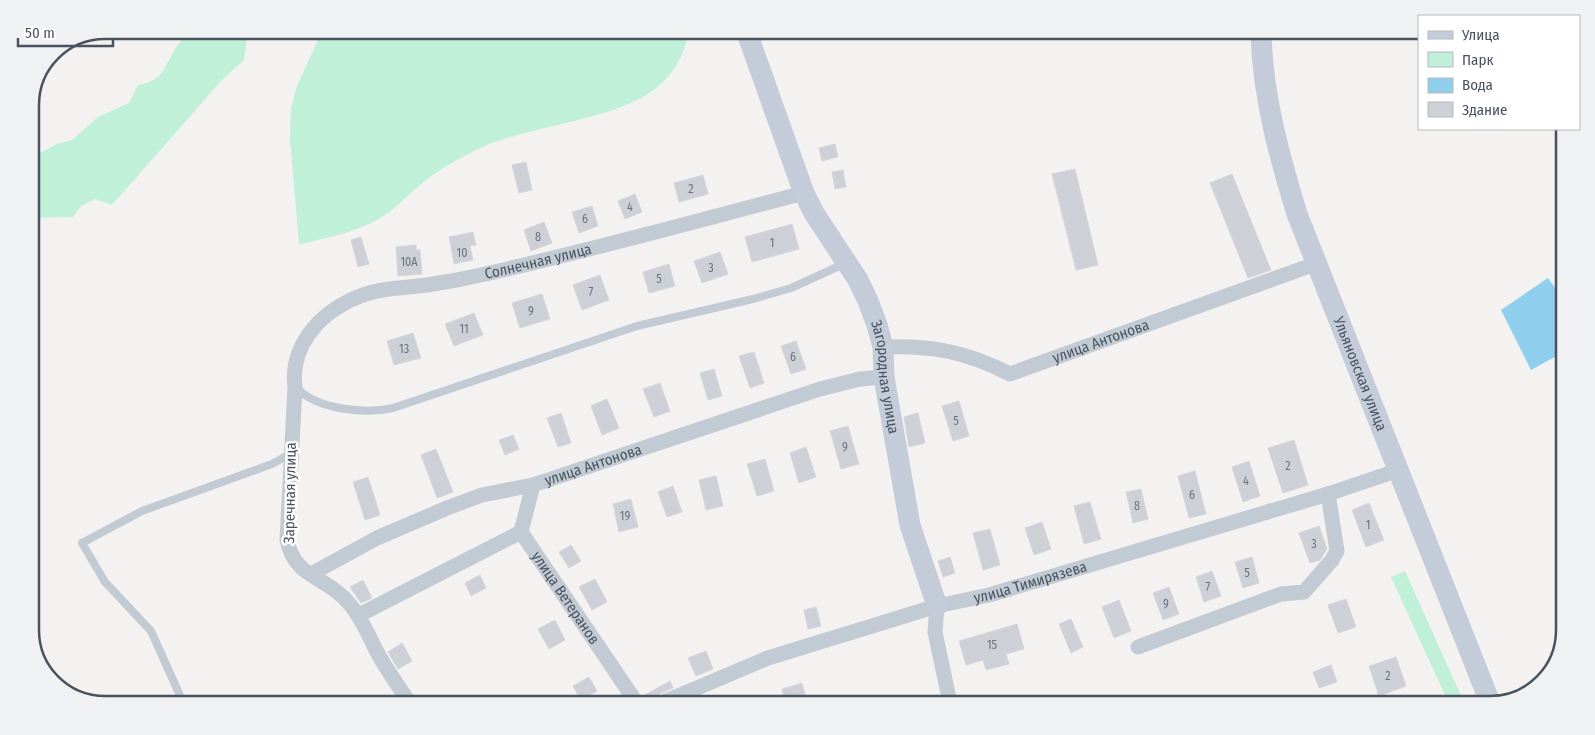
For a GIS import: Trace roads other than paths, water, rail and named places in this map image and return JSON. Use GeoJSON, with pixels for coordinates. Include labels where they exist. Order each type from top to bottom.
{"type":"FeatureCollection","features":[{"type":"Feature","properties":{"kind":"main road","name":"Загородная улица"},"geometry":{"type":"LineString","coordinates":[[749,39],[804,193],[823,228],[847,262],[868,301],[883,347],[884,377],[910,525],[937,606]]}},
{"type":"Feature","properties":{"kind":"main road","name":"Ульяновская улица"},"geometry":{"type":"LineString","coordinates":[[1261,39],[1266,97],[1297,214],[1487,696]]}},
{"type":"Feature","properties":{"kind":"street","name":"Солнечная улица"},"geometry":{"type":"LineString","coordinates":[[295,359],[312,330],[323,318],[354,298],[371,292],[433,284],[489,273],[804,193]]}},
{"type":"Feature","properties":{"kind":"street","name":"улица Антонова"},"geometry":{"type":"LineString","coordinates":[[883,347],[912,346],[954,351],[981,359],[1010,374],[1316,264]]}},
{"type":"Feature","properties":{"kind":"street","name":"Заречная улица"},"geometry":{"type":"LineString","coordinates":[[295,359],[287,540],[290,555],[298,566],[345,598],[359,615],[378,654],[405,696]]}},
{"type":"Feature","properties":{"kind":"street","name":"улица Антонова"},"geometry":{"type":"LineString","coordinates":[[311,574],[377,538],[482,495],[533,486],[820,389],[860,379],[884,377]]}},
{"type":"Feature","properties":{"kind":"street","name":"улица Тимирязева"},"geometry":{"type":"LineString","coordinates":[[678,696],[768,658],[937,606],[989,595],[1328,494],[1399,470]]}},
{"type":"Feature","properties":{"kind":"street"},"geometry":{"type":"LineString","coordinates":[[359,615],[521,532],[533,486]]}},
{"type":"Feature","properties":{"kind":"street"},"geometry":{"type":"LineString","coordinates":[[1138,647],[1281,594],[1304,592],[1332,560],[1337,551],[1328,494]]}},
{"type":"Feature","properties":{"kind":"street","name":"улица Ветеранов"},"geometry":{"type":"LineString","coordinates":[[521,532],[632,696]]}},
{"type":"Feature","properties":{"kind":"street","name":"Загородная улица"},"geometry":{"type":"LineString","coordinates":[[937,606],[935,632],[949,696]]}},
{"type":"Feature","properties":{"kind":"lane"},"geometry":{"type":"LineString","coordinates":[[295,386],[304,396],[316,401],[354,410],[377,411],[394,408],[437,391],[637,326],[791,288],[847,262]]}},
{"type":"Feature","properties":{"kind":"lane"},"geometry":{"type":"LineString","coordinates":[[180,696],[152,631],[105,582],[82,543],[142,511],[272,464],[290,454]]}},
{"type":"Feature","properties":{"kind":"water"},"geometry":{"type":"Polygon","coordinates":[[[1548,278],[1556,289],[1556,356],[1531,370],[1501,310],[1548,278]]]}}]}
